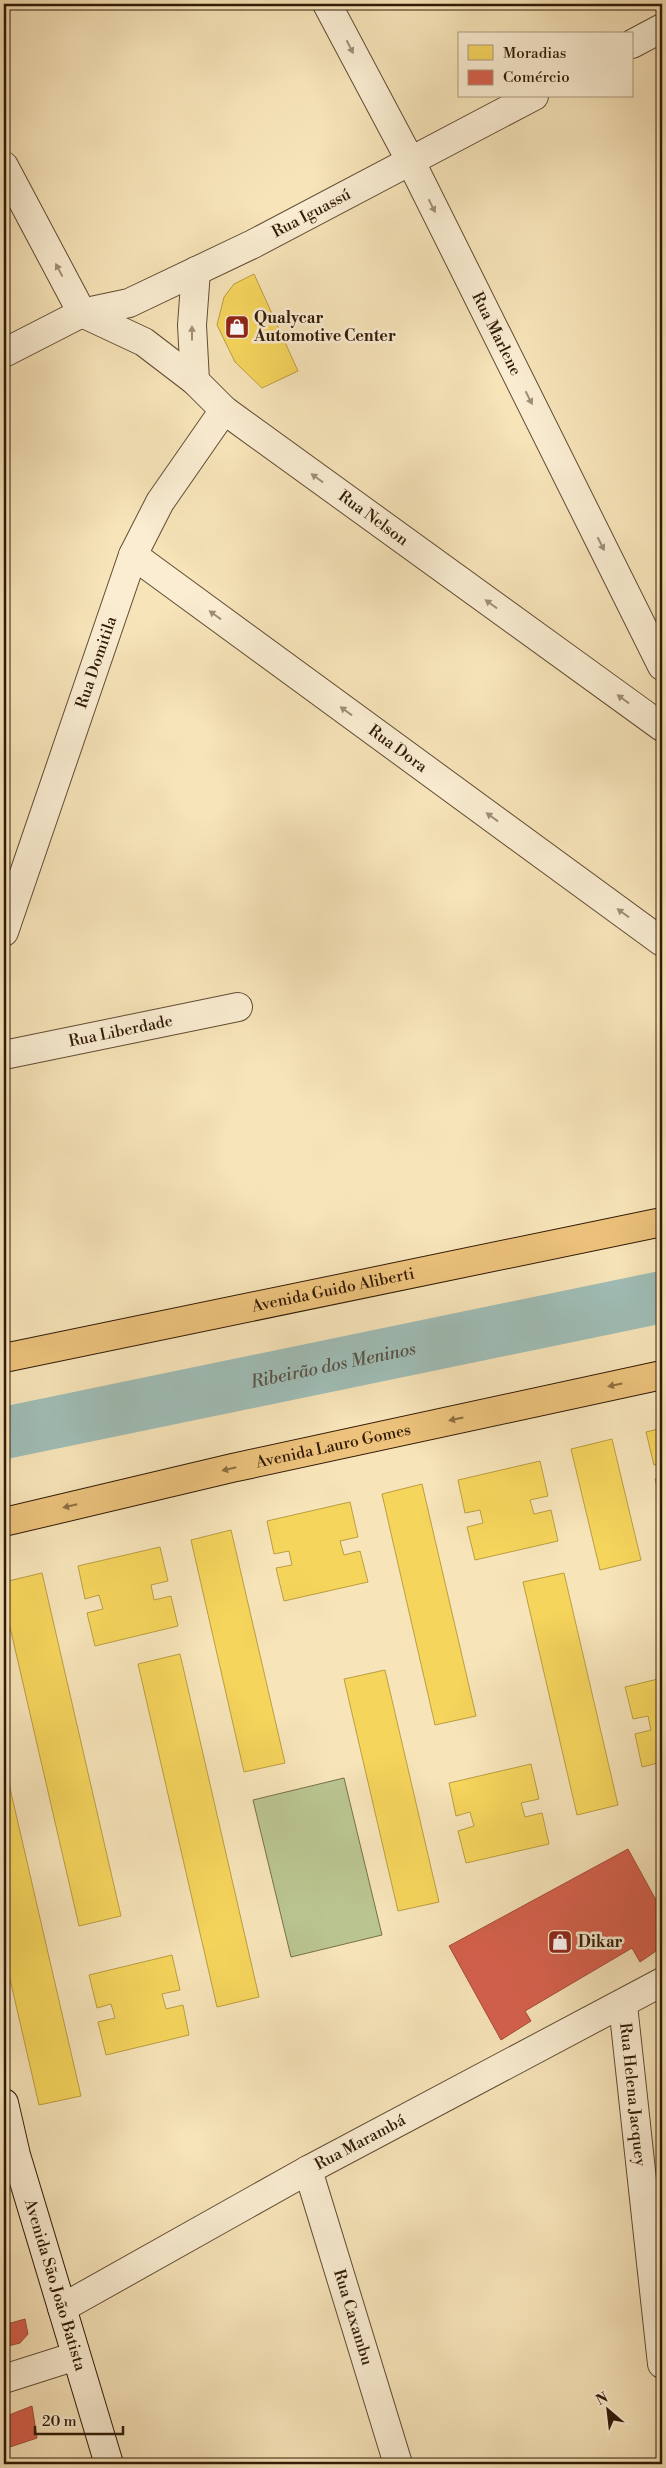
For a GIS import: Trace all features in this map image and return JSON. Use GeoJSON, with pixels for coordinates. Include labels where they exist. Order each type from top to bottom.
{"type":"FeatureCollection","features":[{"type":"Feature","properties":{"kind":"main road","name":"Avenida Guido Aliberti"},"geometry":{"type":"LineString","coordinates":[[4,1358],[662,1222]]}},
{"type":"Feature","properties":{"kind":"main road","name":"Avenida Lauro Gomes"},"geometry":{"type":"LineString","coordinates":[[4,1522],[232,1468],[662,1375]]}},
{"type":"Feature","properties":{"kind":"street","name":"Rua Marlene"},"geometry":{"type":"LineString","coordinates":[[327,4],[411,162],[662,666]]}},
{"type":"Feature","properties":{"kind":"street"},"geometry":{"type":"LineString","coordinates":[[634,43],[662,28]]}},
{"type":"Feature","properties":{"kind":"street","name":"Rua Iguassú"},"geometry":{"type":"LineString","coordinates":[[4,353],[82,313],[129,303],[253,244],[530,98]]}},
{"type":"Feature","properties":{"kind":"street"},"geometry":{"type":"LineString","coordinates":[[4,166],[82,313]]}},
{"type":"Feature","properties":{"kind":"street"},"geometry":{"type":"LineString","coordinates":[[195,381],[192,325],[196,270]]}},
{"type":"Feature","properties":{"kind":"street","name":"Rua Nelson"},"geometry":{"type":"LineString","coordinates":[[82,313],[144,342],[195,381],[224,410],[662,728]]}},
{"type":"Feature","properties":{"kind":"street","name":"Rua Domitila"},"geometry":{"type":"LineString","coordinates":[[4,932],[133,555],[160,502],[224,410]]}},
{"type":"Feature","properties":{"kind":"street","name":"Rua Dora"},"geometry":{"type":"LineString","coordinates":[[133,555],[662,942]]}},
{"type":"Feature","properties":{"kind":"street","name":"Rua Liberdade"},"geometry":{"type":"LineString","coordinates":[[4,1055],[238,1007]]}},
{"type":"Feature","properties":{"kind":"street","name":"Rua Marambá"},"geometry":{"type":"LineString","coordinates":[[62,2308],[308,2170],[623,2005],[662,1982]]}},
{"type":"Feature","properties":{"kind":"street","name":"Rua Helena Jacquey"},"geometry":{"type":"LineString","coordinates":[[623,2005],[662,2364]]}},
{"type":"Feature","properties":{"kind":"street","name":"Avenida São João Batista"},"geometry":{"type":"LineString","coordinates":[[4,2104],[16,2155],[110,2464]]}},
{"type":"Feature","properties":{"kind":"street","name":"Rua Caxambu"},"geometry":{"type":"LineString","coordinates":[[308,2170],[398,2464]]}},
{"type":"Feature","properties":{"kind":"street"},"geometry":{"type":"LineString","coordinates":[[4,2379],[76,2356]]}},
{"type":"Feature","properties":{"kind":"green space"},"geometry":{"type":"Polygon","coordinates":[[[344,1778],[382,1935],[291,1957],[253,1800],[344,1778]]]}},
{"type":"Feature","properties":{"kind":"building: Moradias"},"geometry":{"type":"Polygon","coordinates":[[[254,274],[298,371],[262,388],[235,362],[217,325],[224,297],[234,284],[254,274]]]}},
{"type":"Feature","properties":{"kind":"building: Moradias"},"geometry":{"type":"Polygon","coordinates":[[[662,1428],[662,1463],[654,1465],[646,1432],[662,1428]]]}},
{"type":"Feature","properties":{"kind":"building: Moradias"},"geometry":{"type":"Polygon","coordinates":[[[612,1439],[641,1560],[600,1570],[571,1449],[612,1439]]]}},
{"type":"Feature","properties":{"kind":"building: Moradias"},"geometry":{"type":"Polygon","coordinates":[[[540,1461],[548,1496],[530,1500],[534,1514],[551,1510],[558,1541],[475,1560],[467,1527],[483,1523],[480,1510],[465,1513],[458,1480],[540,1461]]]}},
{"type":"Feature","properties":{"kind":"building: Moradias"},"geometry":{"type":"Polygon","coordinates":[[[662,1477],[662,1508],[655,1479],[662,1477]]]}},
{"type":"Feature","properties":{"kind":"building: Moradias"},"geometry":{"type":"Polygon","coordinates":[[[422,1484],[476,1716],[435,1725],[382,1494],[422,1484]]]}},
{"type":"Feature","properties":{"kind":"building: Moradias"},"geometry":{"type":"Polygon","coordinates":[[[350,1502],[358,1537],[340,1541],[344,1555],[360,1551],[368,1582],[284,1601],[276,1568],[292,1565],[289,1551],[274,1554],[267,1521],[350,1502]]]}},
{"type":"Feature","properties":{"kind":"building: Moradias"},"geometry":{"type":"Polygon","coordinates":[[[231,1530],[285,1763],[244,1772],[191,1540],[231,1530]]]}},
{"type":"Feature","properties":{"kind":"building: Moradias"},"geometry":{"type":"Polygon","coordinates":[[[160,1547],[168,1581],[151,1585],[154,1600],[171,1596],[178,1626],[95,1646],[87,1613],[103,1609],[99,1595],[85,1599],[78,1566],[160,1547]]]}},
{"type":"Feature","properties":{"kind":"building: Moradias"},"geometry":{"type":"Polygon","coordinates":[[[42,1573],[121,1916],[79,1926],[4,1601],[4,1582],[42,1573]]]}},
{"type":"Feature","properties":{"kind":"building: Moradias"},"geometry":{"type":"Polygon","coordinates":[[[564,1573],[618,1805],[577,1815],[523,1582],[564,1573]]]}},
{"type":"Feature","properties":{"kind":"building: Moradias"},"geometry":{"type":"Polygon","coordinates":[[[180,1654],[259,1997],[217,2007],[138,1664],[180,1654]]]}},
{"type":"Feature","properties":{"kind":"building: Moradias"},"geometry":{"type":"Polygon","coordinates":[[[385,1670],[439,1902],[398,1911],[344,1679],[385,1670]]]}},
{"type":"Feature","properties":{"kind":"building: Moradias"},"geometry":{"type":"Polygon","coordinates":[[[662,1678],[662,1762],[642,1767],[635,1734],[651,1730],[648,1716],[633,1719],[625,1687],[662,1678]]]}},
{"type":"Feature","properties":{"kind":"building: Moradias"},"geometry":{"type":"Polygon","coordinates":[[[4,1762],[81,2096],[39,2105],[4,1953],[4,1762]]]}},
{"type":"Feature","properties":{"kind":"building: Moradias"},"geometry":{"type":"Polygon","coordinates":[[[531,1764],[539,1799],[521,1803],[525,1817],[542,1813],[549,1844],[466,1863],[458,1831],[474,1826],[470,1812],[456,1816],[449,1783],[531,1764]]]}},
{"type":"Feature","properties":{"kind":"building: Moradias"},"geometry":{"type":"Polygon","coordinates":[[[172,1955],[180,1990],[162,1994],[166,2009],[183,2005],[189,2035],[106,2055],[98,2022],[115,2018],[111,2004],[97,2008],[89,1975],[172,1955]]]}},
{"type":"Feature","properties":{"kind":"building: Comércio","name":"Dikar"},"geometry":{"type":"Polygon","coordinates":[[[628,1849],[662,1911],[662,1930],[658,1933],[662,1938],[662,1947],[640,1962],[632,1948],[525,2011],[531,2021],[501,2040],[449,1946],[628,1849]]]}},
{"type":"Feature","properties":{"kind":"building: Comércio"},"geometry":{"type":"Polygon","coordinates":[[[25,2319],[28,2334],[20,2343],[4,2347],[4,2325],[25,2319]]]}},
{"type":"Feature","properties":{"kind":"building: Comércio"},"geometry":{"type":"Polygon","coordinates":[[[32,2406],[37,2438],[4,2449],[4,2417],[32,2406]]]}},
{"type":"Feature","properties":{"kind":"waterway","name":"Ribeirão dos Meninos"},"geometry":{"type":"LineString","coordinates":[[4,1433],[662,1297]]}},
{"type":"Feature","properties":{"kind":"place","name":"Qualycar Automotive Center"},"geometry":{"type":"Point","coordinates":[237,327]}},
{"type":"Feature","properties":{"kind":"place","name":"Dikar"},"geometry":{"type":"Point","coordinates":[560,1942]}}]}
